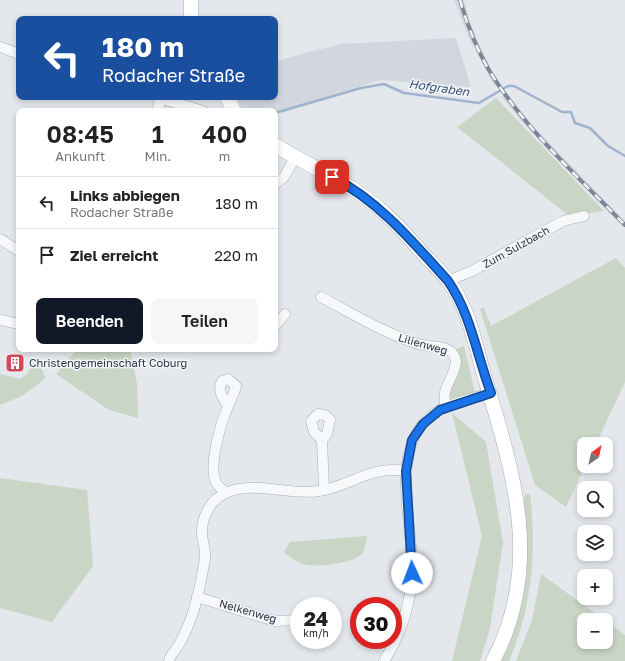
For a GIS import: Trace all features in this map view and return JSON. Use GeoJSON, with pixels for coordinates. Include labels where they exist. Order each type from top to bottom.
{"type":"FeatureCollection","features":[{"type":"Feature","properties":{"kind":"street"},"geometry":{"type":"LineString","coordinates":[[191,0],[191,16]]}},
{"type":"Feature","properties":{"kind":"street"},"geometry":{"type":"LineString","coordinates":[[0,47],[16,53]]}},
{"type":"Feature","properties":{"kind":"street"},"geometry":{"type":"LineString","coordinates":[[165,100],[193,108]]}},
{"type":"Feature","properties":{"kind":"street"},"geometry":{"type":"LineString","coordinates":[[278,147],[344,183],[371,201],[414,243],[448,281],[457,294],[467,316],[491,393],[512,471],[520,537],[518,581],[506,631],[493,661]]}},
{"type":"Feature","properties":{"kind":"street"},"geometry":{"type":"LineString","coordinates":[[278,182],[284,177],[296,158]]}},
{"type":"Feature","properties":{"kind":"street","name":"Zum Sulzbach"},"geometry":{"type":"LineString","coordinates":[[448,281],[472,271],[563,221],[584,216]]}},
{"type":"Feature","properties":{"kind":"street"},"geometry":{"type":"LineString","coordinates":[[0,239],[16,249]]}},
{"type":"Feature","properties":{"kind":"street","name":"Lilienweg"},"geometry":{"type":"LineString","coordinates":[[321,297],[396,337],[422,345],[445,348],[452,352],[456,362],[444,390],[446,407]]}},
{"type":"Feature","properties":{"kind":"street"},"geometry":{"type":"LineString","coordinates":[[278,322],[285,314]]}},
{"type":"Feature","properties":{"kind":"street"},"geometry":{"type":"LineString","coordinates":[[0,320],[16,323]]}},
{"type":"Feature","properties":{"kind":"street"},"geometry":{"type":"LineString","coordinates":[[384,661],[401,630],[409,603],[412,573],[406,471],[412,440],[423,424],[431,416],[446,407],[491,393]]}},
{"type":"Feature","properties":{"kind":"street"},"geometry":{"type":"LineString","coordinates":[[226,492],[217,484],[213,473],[212,460],[228,406]]}},
{"type":"Feature","properties":{"kind":"street"},"geometry":{"type":"LineString","coordinates":[[322,440],[324,490]]}},
{"type":"Feature","properties":{"kind":"street"},"geometry":{"type":"LineString","coordinates":[[169,661],[187,627],[198,597],[206,550],[202,537],[203,521],[212,504],[226,492],[249,487],[296,493],[324,490],[370,472],[391,470],[406,471]]}},
{"type":"Feature","properties":{"kind":"street","name":"Nelkenweg"},"geometry":{"type":"LineString","coordinates":[[198,597],[276,621],[290,620]]}},
{"type":"Feature","properties":{"kind":"shaded area"},"geometry":{"type":"Polygon","coordinates":[[[454,0],[464,0],[470,23],[488,64],[499,84],[494,86],[469,38],[454,0]]]}},
{"type":"Feature","properties":{"kind":"shaded area"},"geometry":{"type":"Polygon","coordinates":[[[456,38],[471,87],[381,80],[278,112],[278,108],[242,108],[238,100],[278,100],[278,61],[341,44],[456,38]]]}},
{"type":"Feature","properties":{"kind":"shaded area"},"geometry":{"type":"Polygon","coordinates":[[[507,93],[531,124],[615,211],[609,212],[525,125],[502,97],[507,93]]]}},
{"type":"Feature","properties":{"kind":"green space"},"geometry":{"type":"Polygon","coordinates":[[[496,98],[604,211],[569,216],[457,127],[496,98]]]}},
{"type":"Feature","properties":{"kind":"green space"},"geometry":{"type":"Polygon","coordinates":[[[616,258],[625,268],[625,382],[599,437],[577,437],[577,473],[582,473],[566,507],[535,485],[480,309],[484,308],[491,326],[616,258]]]}},
{"type":"Feature","properties":{"kind":"green space"},"geometry":{"type":"Polygon","coordinates":[[[464,346],[475,393],[453,400],[449,396],[450,389],[461,363],[455,350],[464,346]]]}},
{"type":"Feature","properties":{"kind":"green space"},"geometry":{"type":"Polygon","coordinates":[[[74,352],[131,352],[137,384],[138,418],[109,410],[56,374],[74,352]]]}},
{"type":"Feature","properties":{"kind":"green space"},"geometry":{"type":"Polygon","coordinates":[[[40,366],[46,378],[22,396],[0,405],[0,374],[20,379],[27,374],[31,367],[40,366]]]}},
{"type":"Feature","properties":{"kind":"green space"},"geometry":{"type":"Polygon","coordinates":[[[452,413],[486,442],[503,543],[490,628],[480,661],[452,661],[482,536],[452,413]]]}},
{"type":"Feature","properties":{"kind":"green space"},"geometry":{"type":"Polygon","coordinates":[[[0,478],[87,490],[93,566],[52,622],[0,608],[0,478]]]}},
{"type":"Feature","properties":{"kind":"green space"},"geometry":{"type":"Polygon","coordinates":[[[525,494],[530,494],[533,537],[531,579],[528,600],[517,641],[509,661],[498,661],[523,593],[527,548],[524,500],[525,494]]]}},
{"type":"Feature","properties":{"kind":"green space"},"geometry":{"type":"Polygon","coordinates":[[[367,536],[365,548],[362,554],[352,560],[336,564],[305,564],[295,560],[284,552],[290,542],[367,536]]]}},
{"type":"Feature","properties":{"kind":"green space"},"geometry":{"type":"Polygon","coordinates":[[[541,574],[577,600],[577,605],[583,605],[594,613],[577,613],[577,649],[613,649],[613,626],[625,635],[625,661],[516,661],[532,620],[541,574]]]}},
{"type":"Feature","properties":{"kind":"waterway","name":"Hofgraben"},"geometry":{"type":"LineString","coordinates":[[278,112],[361,88],[384,84],[404,93],[479,103],[508,86],[514,86],[562,112],[571,112],[575,123],[590,128],[608,146],[625,156]]}},
{"type":"Feature","properties":{"kind":"railway"},"geometry":{"type":"LineString","coordinates":[[460,0],[480,53],[489,70],[518,112],[552,151],[625,225]]}},
{"type":"Feature","properties":{"kind":"place","name":"Christengemeinschaft Coburg"},"geometry":{"type":"Point","coordinates":[15,363]}},
{"type":"Feature","properties":{"kind":"route"},"geometry":{"type":"LineString","coordinates":[[332,177],[371,201],[383,211],[448,281],[457,294],[467,316],[491,393],[440,410],[423,424],[412,440],[408,454],[406,471],[412,573]]}}]}
